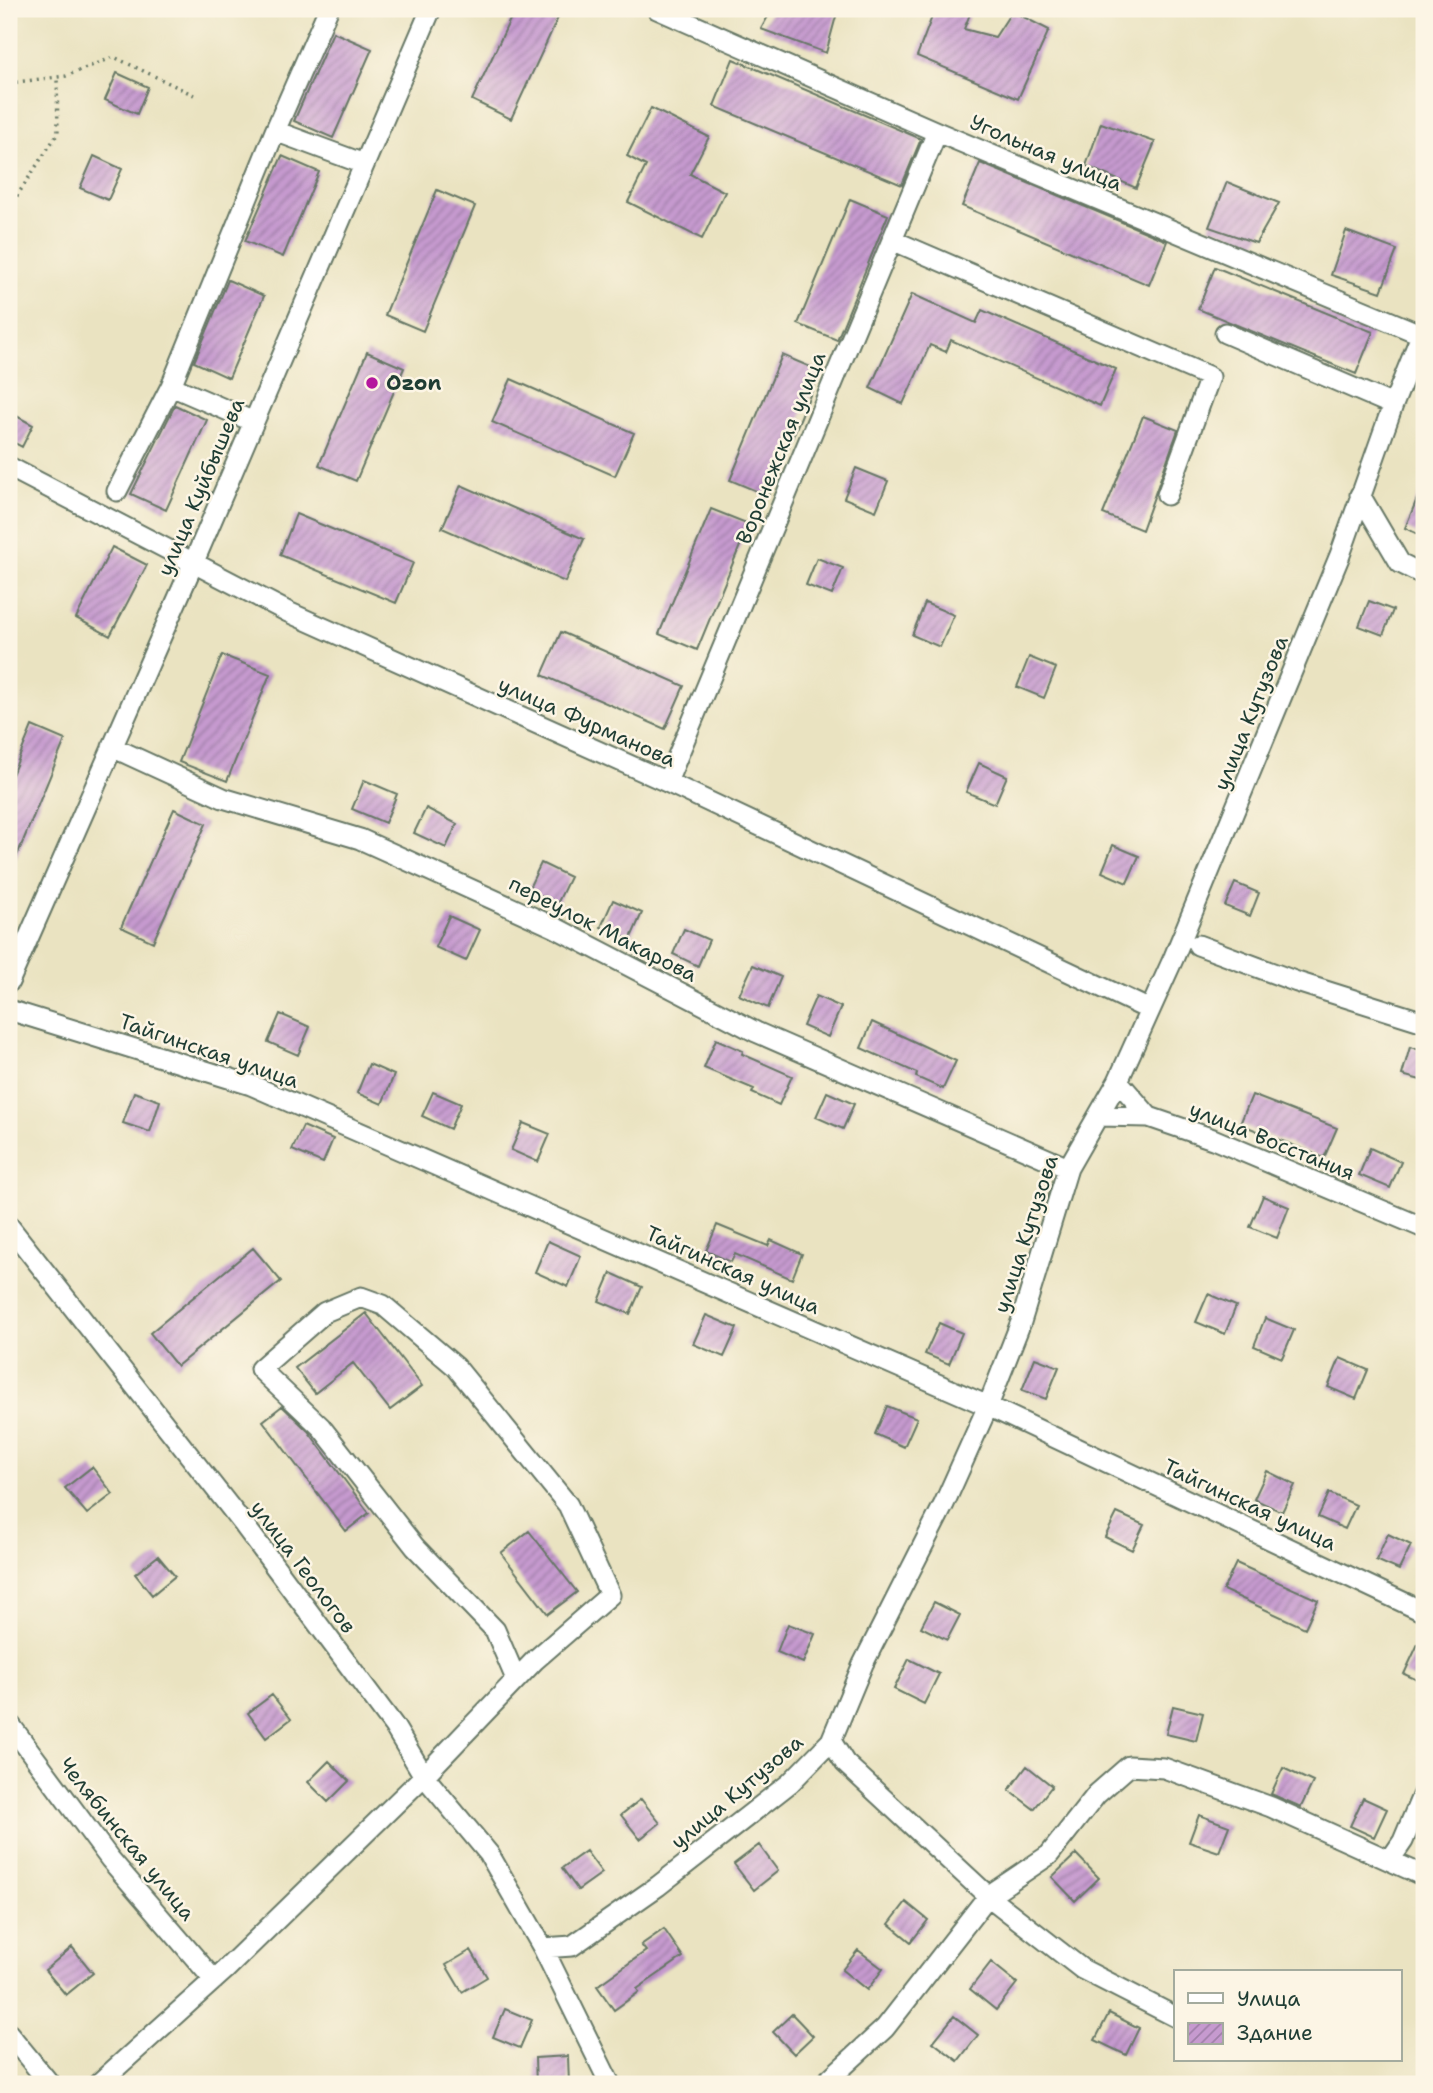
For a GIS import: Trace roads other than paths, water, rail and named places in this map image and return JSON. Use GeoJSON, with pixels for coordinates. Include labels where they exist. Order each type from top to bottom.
{"type":"FeatureCollection","features":[{"type":"Feature","properties":{"kind":"street"},"geometry":{"type":"LineString","coordinates":[[117,491],[171,386],[328,9]]}},
{"type":"Feature","properties":{"kind":"street","name":"улица Куйбышева"},"geometry":{"type":"LineString","coordinates":[[9,982],[193,564],[430,9]]}},
{"type":"Feature","properties":{"kind":"street","name":"Угольная улица"},"geometry":{"type":"LineString","coordinates":[[657,9],[937,132],[1422,331]]}},
{"type":"Feature","properties":{"kind":"street"},"geometry":{"type":"LineString","coordinates":[[275,131],[364,164]]}},
{"type":"Feature","properties":{"kind":"street","name":"Воронежская улица"},"geometry":{"type":"LineString","coordinates":[[667,782],[937,132]]}},
{"type":"Feature","properties":{"kind":"street"},"geometry":{"type":"LineString","coordinates":[[892,240],[1210,376],[1167,495]]}},
{"type":"Feature","properties":{"kind":"street","name":"улица Кутузова"},"geometry":{"type":"LineString","coordinates":[[543,1948],[572,1946],[658,1886],[790,1783],[831,1741],[863,1664],[944,1504],[988,1406],[1021,1322],[1068,1168],[1118,1081],[1256,761],[1334,568],[1422,331]]}},
{"type":"Feature","properties":{"kind":"street"},"geometry":{"type":"LineString","coordinates":[[1224,333],[1393,405]]}},
{"type":"Feature","properties":{"kind":"street"},"geometry":{"type":"LineString","coordinates":[[171,386],[254,422]]}},
{"type":"Feature","properties":{"kind":"street","name":"улица Фурманова"},"geometry":{"type":"LineString","coordinates":[[9,467],[288,612],[667,782],[1150,1010]]}},
{"type":"Feature","properties":{"kind":"street"},"geometry":{"type":"LineString","coordinates":[[1360,495],[1400,563],[1424,575]]}},
{"type":"Feature","properties":{"kind":"street","name":"переулок Макарова"},"geometry":{"type":"LineString","coordinates":[[112,747],[223,798],[360,839],[554,927],[756,1032],[1068,1168]]}},
{"type":"Feature","properties":{"kind":"street"},"geometry":{"type":"LineString","coordinates":[[1198,945],[1297,982],[1424,1022]]}},
{"type":"Feature","properties":{"kind":"street","name":"Тайгинская улица"},"geometry":{"type":"LineString","coordinates":[[9,1010],[251,1085],[988,1406],[1424,1612]]}},
{"type":"Feature","properties":{"kind":"street"},"geometry":{"type":"LineString","coordinates":[[1118,1081],[1149,1117]]}},
{"type":"Feature","properties":{"kind":"street","name":"улица Восстания"},"geometry":{"type":"LineString","coordinates":[[1097,1116],[1149,1117],[1213,1139],[1424,1228]]}},
{"type":"Feature","properties":{"kind":"street","name":"улица Геологов"},"geometry":{"type":"LineString","coordinates":[[9,1226],[244,1525],[394,1726],[424,1776],[489,1853],[543,1948],[610,2084]]}},
{"type":"Feature","properties":{"kind":"street"},"geometry":{"type":"LineString","coordinates":[[97,2084],[214,1980],[424,1776],[516,1679],[610,1595],[568,1505],[456,1367],[383,1305],[361,1297],[325,1312],[260,1369],[321,1427],[415,1547],[495,1630],[516,1679]]}},
{"type":"Feature","properties":{"kind":"street","name":"Челябинская улица"},"geometry":{"type":"LineString","coordinates":[[9,1723],[110,1859],[214,1980]]}},
{"type":"Feature","properties":{"kind":"street"},"geometry":{"type":"LineString","coordinates":[[831,1741],[845,1763],[988,1896],[1082,1969],[1174,2016]]}},
{"type":"Feature","properties":{"kind":"street"},"geometry":{"type":"LineString","coordinates":[[824,2084],[885,2028],[988,1896],[1049,1855],[1097,1794],[1129,1766],[1164,1768],[1271,1807],[1424,1876]]}},
{"type":"Feature","properties":{"kind":"street"},"geometry":{"type":"LineString","coordinates":[[1390,1860],[1403,1841],[1424,1791]]}},
{"type":"Feature","properties":{"kind":"street"},"geometry":{"type":"LineString","coordinates":[[9,2034],[50,2084]]}},
{"type":"Feature","properties":{"kind":"place","name":"Ozon"},"geometry":{"type":"Point","coordinates":[372,383]}}]}
